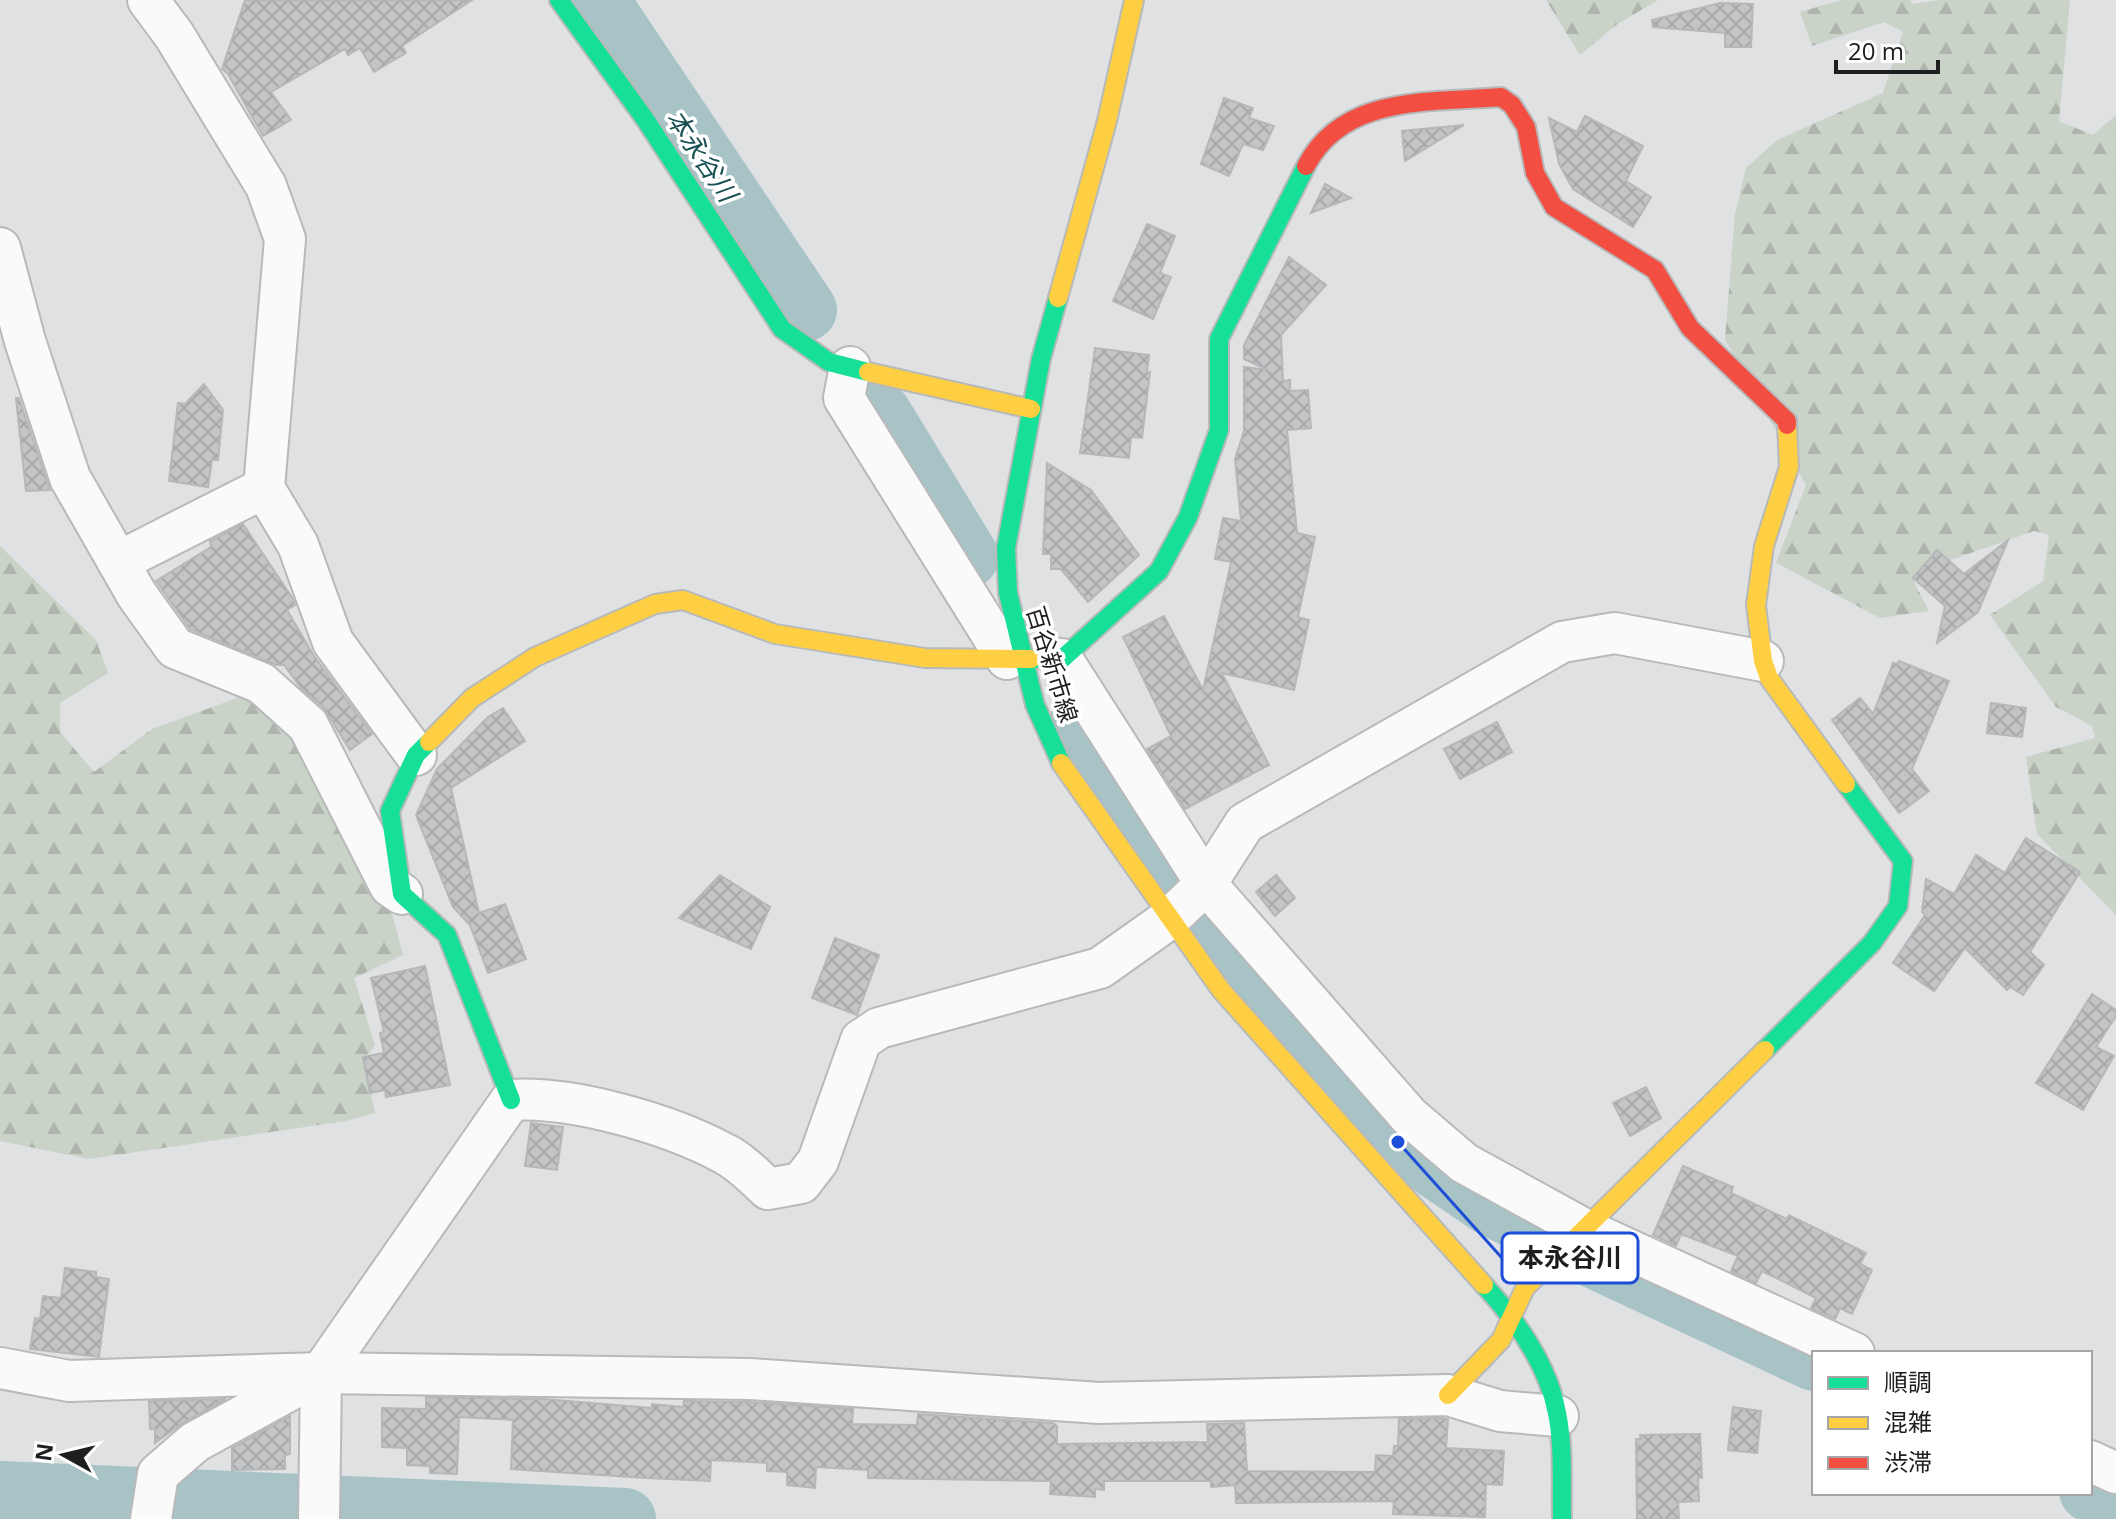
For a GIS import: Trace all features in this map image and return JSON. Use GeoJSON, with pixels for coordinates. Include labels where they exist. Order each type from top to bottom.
{"type":"FeatureCollection","features":[{"type":"Feature","properties":{"kind":"street"},"geometry":{"type":"LineString","coordinates":[[148,0],[174,35],[266,186],[285,239],[264,488],[298,545],[333,642],[416,755]]}},
{"type":"Feature","properties":{"kind":"street"},"geometry":{"type":"LineString","coordinates":[[559,0],[645,119],[782,329],[829,362],[903,382],[1031,409]]}},
{"type":"Feature","properties":{"kind":"street","name":"百谷新市線"},"geometry":{"type":"LineString","coordinates":[[1134,0],[1107,121],[1031,409],[1006,548],[1015,659],[1061,762],[1221,990],[1512,1316],[1549,1381],[1558,1416],[1563,1514]]}},
{"type":"Feature","properties":{"kind":"street"},"geometry":{"type":"LineString","coordinates":[[402,894],[390,811],[416,755],[472,698],[535,657],[655,604],[683,600],[775,634],[925,658],[1062,659],[1159,571],[1188,517],[1219,430],[1219,339],[1317,145],[1349,118],[1379,108],[1501,97],[1512,105],[1526,127],[1535,173],[1554,207],[1655,270],[1690,328],[1787,421],[1789,467],[1764,546],[1756,605],[1763,661],[1769,678],[1903,861],[1898,906],[1872,943],[1525,1288],[1501,1340],[1448,1395]]}},
{"type":"Feature","properties":{"kind":"street"},"geometry":{"type":"LineString","coordinates":[[0,248],[25,341],[70,478],[118,562],[175,648],[261,683],[308,725],[390,886],[447,935],[511,1100]]}},
{"type":"Feature","properties":{"kind":"street"},"geometry":{"type":"LineString","coordinates":[[850,367],[844,398],[1015,659]]}},
{"type":"Feature","properties":{"kind":"street"},"geometry":{"type":"LineString","coordinates":[[118,562],[264,488]]}},
{"type":"Feature","properties":{"kind":"street"},"geometry":{"type":"LineString","coordinates":[[511,1100],[545,1098],[675,1130],[728,1155],[768,1189],[801,1183],[818,1161],[861,1040],[879,1028],[1100,968],[1169,919],[1206,884],[1245,823],[1562,642],[1615,633],[1763,661]]}},
{"type":"Feature","properties":{"kind":"street"},"geometry":{"type":"LineString","coordinates":[[1062,659],[1206,884],[1409,1116],[1464,1163],[1584,1229],[1850,1351]]}},
{"type":"Feature","properties":{"kind":"street"},"geometry":{"type":"LineString","coordinates":[[151,1519],[158,1474],[195,1442],[321,1373],[511,1100]]}},
{"type":"Feature","properties":{"kind":"street"},"geometry":{"type":"LineString","coordinates":[[0,1368],[69,1381],[321,1373],[750,1379],[1099,1403],[1448,1395],[1500,1411],[1558,1416]]}},
{"type":"Feature","properties":{"kind":"street"},"geometry":{"type":"LineString","coordinates":[[319,1519],[321,1373]]}},
{"type":"Feature","properties":{"kind":"street"},"geometry":{"type":"LineString","coordinates":[[2092,1462],[2116,1473]]}},
{"type":"Feature","properties":{"kind":"green space"},"geometry":{"type":"Polygon","coordinates":[[[1546,0],[1658,0],[1616,25],[1580,55],[1546,0]]]}},
{"type":"Feature","properties":{"kind":"green space"},"geometry":{"type":"Polygon","coordinates":[[[1841,0],[1910,0],[1912,4],[1940,0],[2070,0],[2059,121],[2093,135],[2116,115],[2116,915],[2037,834],[2026,757],[2095,738],[2092,726],[2056,707],[1990,615],[2043,581],[2049,535],[2034,531],[1945,562],[1914,582],[1929,611],[1880,618],[1776,563],[1806,485],[1725,339],[1735,214],[1746,168],[1777,140],[1883,93],[1903,32],[1884,22],[1812,46],[1800,12],[1841,0]]]}},
{"type":"Feature","properties":{"kind":"green space"},"geometry":{"type":"Polygon","coordinates":[[[0,546],[96,640],[108,673],[60,703],[60,732],[94,772],[152,729],[248,694],[306,748],[393,917],[403,955],[354,978],[375,1045],[363,1061],[375,1113],[346,1121],[89,1159],[0,1141],[0,546]]]}},
{"type":"Feature","properties":{"kind":"building"},"geometry":{"type":"Polygon","coordinates":[[[245,0],[472,0],[402,46],[406,53],[374,72],[360,48],[348,55],[345,49],[271,92],[291,120],[263,136],[228,74],[222,69],[245,0]]]}},
{"type":"Feature","properties":{"kind":"building"},"geometry":{"type":"Polygon","coordinates":[[[1720,3],[1753,4],[1751,47],[1725,47],[1725,33],[1653,27],[1652,20],[1720,3]]]}},
{"type":"Feature","properties":{"kind":"building"},"geometry":{"type":"Polygon","coordinates":[[[1224,98],[1253,108],[1249,118],[1274,126],[1263,150],[1243,144],[1229,176],[1201,164],[1224,98]]]}},
{"type":"Feature","properties":{"kind":"building"},"geometry":{"type":"Polygon","coordinates":[[[1585,116],[1643,146],[1626,181],[1651,197],[1633,227],[1573,189],[1559,164],[1549,118],[1577,132],[1585,116]]]}},
{"type":"Feature","properties":{"kind":"building"},"geometry":{"type":"Polygon","coordinates":[[[1464,125],[1405,161],[1402,131],[1464,125]]]}},
{"type":"Feature","properties":{"kind":"building"},"geometry":{"type":"Polygon","coordinates":[[[1325,184],[1351,198],[1311,213],[1325,184]]]}},
{"type":"Feature","properties":{"kind":"building"},"geometry":{"type":"Polygon","coordinates":[[[1147,224],[1175,236],[1160,273],[1171,277],[1153,319],[1113,301],[1147,224]]]}},
{"type":"Feature","properties":{"kind":"building"},"geometry":{"type":"Polygon","coordinates":[[[1289,257],[1326,285],[1281,335],[1283,381],[1290,380],[1290,391],[1308,390],[1311,428],[1287,430],[1297,533],[1315,537],[1298,617],[1309,620],[1294,690],[1222,673],[1269,765],[1185,809],[1147,749],[1171,736],[1123,637],[1164,616],[1203,690],[1231,562],[1215,559],[1223,518],[1241,521],[1235,459],[1244,431],[1244,367],[1268,370],[1244,359],[1244,345],[1289,257]]]}},
{"type":"Feature","properties":{"kind":"building"},"geometry":{"type":"Polygon","coordinates":[[[1095,348],[1149,355],[1147,372],[1150,372],[1142,438],[1131,437],[1129,458],[1080,453],[1095,348]]]}},
{"type":"Feature","properties":{"kind":"building"},"geometry":{"type":"Polygon","coordinates":[[[204,384],[223,410],[218,460],[212,460],[208,487],[169,481],[178,403],[185,404],[204,384]]]}},
{"type":"Feature","properties":{"kind":"building"},"geometry":{"type":"Polygon","coordinates":[[[16,398],[19,398],[50,490],[26,491],[16,398]]]}},
{"type":"Feature","properties":{"kind":"building"},"geometry":{"type":"Polygon","coordinates":[[[1047,463],[1091,490],[1139,555],[1088,602],[1061,569],[1051,569],[1051,554],[1043,554],[1047,463]]]}},
{"type":"Feature","properties":{"kind":"building"},"geometry":{"type":"Polygon","coordinates":[[[243,524],[293,599],[295,605],[287,610],[314,656],[372,734],[350,750],[324,708],[301,688],[284,665],[276,665],[190,629],[156,581],[211,547],[210,541],[243,524]]]}},
{"type":"Feature","properties":{"kind":"building"},"geometry":{"type":"Polygon","coordinates":[[[2008,540],[1978,612],[1937,643],[1945,606],[1913,578],[1937,550],[1964,574],[2008,540]]]}},
{"type":"Feature","properties":{"kind":"building"},"geometry":{"type":"Polygon","coordinates":[[[1899,661],[1949,681],[1912,769],[1929,791],[1899,813],[1832,720],[1860,698],[1873,714],[1893,663],[1899,661]]]}},
{"type":"Feature","properties":{"kind":"building"},"geometry":{"type":"Polygon","coordinates":[[[1991,703],[2026,708],[2022,737],[1987,733],[1991,703]]]}},
{"type":"Feature","properties":{"kind":"building"},"geometry":{"type":"Polygon","coordinates":[[[503,708],[525,741],[451,788],[479,913],[505,904],[526,959],[488,973],[470,925],[453,907],[416,815],[437,769],[488,717],[503,708]]]}},
{"type":"Feature","properties":{"kind":"building"},"geometry":{"type":"Polygon","coordinates":[[[1497,722],[1512,752],[1460,779],[1444,749],[1497,722]]]}},
{"type":"Feature","properties":{"kind":"building"},"geometry":{"type":"Polygon","coordinates":[[[2026,838],[2080,872],[2030,952],[2044,965],[2023,995],[2010,987],[2007,990],[1965,948],[1934,991],[1893,963],[1925,915],[1922,912],[1926,879],[1954,894],[1976,855],[2005,873],[2026,838]]]}},
{"type":"Feature","properties":{"kind":"building"},"geometry":{"type":"Polygon","coordinates":[[[720,875],[770,907],[751,949],[679,918],[720,875]]]}},
{"type":"Feature","properties":{"kind":"building"},"geometry":{"type":"Polygon","coordinates":[[[1276,875],[1295,898],[1275,916],[1256,892],[1276,875]]]}},
{"type":"Feature","properties":{"kind":"building"},"geometry":{"type":"Polygon","coordinates":[[[835,938],[879,955],[857,1015],[812,998],[835,938]]]}},
{"type":"Feature","properties":{"kind":"building"},"geometry":{"type":"Polygon","coordinates":[[[425,966],[450,1085],[386,1097],[385,1090],[370,1093],[363,1057],[384,1053],[380,1033],[384,1032],[371,978],[425,966]]]}},
{"type":"Feature","properties":{"kind":"building"},"geometry":{"type":"Polygon","coordinates":[[[2092,994],[2116,1010],[2116,1016],[2096,1047],[2114,1056],[2083,1110],[2036,1083],[2092,994]]]}},
{"type":"Feature","properties":{"kind":"building"},"geometry":{"type":"Polygon","coordinates":[[[1646,1087],[1661,1118],[1630,1136],[1613,1103],[1646,1087]]]}},
{"type":"Feature","properties":{"kind":"building"},"geometry":{"type":"Polygon","coordinates":[[[531,1123],[563,1127],[557,1170],[525,1166],[531,1123]]]}},
{"type":"Feature","properties":{"kind":"building"},"geometry":{"type":"Polygon","coordinates":[[[1683,1166],[1733,1187],[1731,1193],[1787,1219],[1789,1215],[1866,1253],[1860,1264],[1872,1270],[1852,1314],[1840,1308],[1835,1319],[1811,1308],[1816,1298],[1762,1271],[1756,1283],[1731,1271],[1738,1256],[1681,1234],[1676,1246],[1653,1235],[1683,1166]]]}},
{"type":"Feature","properties":{"kind":"building"},"geometry":{"type":"Polygon","coordinates":[[[65,1268],[96,1272],[96,1277],[109,1279],[99,1357],[30,1349],[35,1318],[40,1319],[43,1296],[61,1298],[65,1268]]]}},
{"type":"Feature","properties":{"kind":"building"},"geometry":{"type":"Polygon","coordinates":[[[426,1397],[543,1399],[652,1408],[652,1404],[683,1407],[684,1401],[749,1402],[853,1409],[852,1424],[917,1425],[918,1414],[1053,1423],[1057,1426],[1057,1444],[1208,1442],[1207,1424],[1244,1423],[1247,1471],[1375,1472],[1376,1455],[1393,1456],[1394,1446],[1398,1446],[1399,1419],[1440,1418],[1448,1419],[1446,1448],[1504,1451],[1502,1485],[1486,1484],[1485,1517],[1393,1514],[1394,1501],[1236,1503],[1235,1485],[1211,1487],[1211,1481],[1104,1481],[1104,1490],[1095,1489],[1095,1497],[1050,1494],[1051,1481],[868,1478],[868,1470],[816,1467],[815,1488],[787,1485],[787,1472],[767,1471],[767,1463],[711,1460],[710,1481],[646,1478],[511,1469],[513,1420],[459,1417],[457,1474],[430,1473],[430,1466],[407,1465],[407,1448],[382,1447],[382,1408],[426,1409],[426,1397]]]}},
{"type":"Feature","properties":{"kind":"building"},"geometry":{"type":"Polygon","coordinates":[[[226,1399],[184,1422],[155,1443],[155,1429],[150,1429],[149,1401],[226,1399]]]}},
{"type":"Feature","properties":{"kind":"building"},"geometry":{"type":"Polygon","coordinates":[[[1733,1407],[1761,1411],[1757,1453],[1728,1450],[1733,1407]]]}},
{"type":"Feature","properties":{"kind":"building"},"geometry":{"type":"Polygon","coordinates":[[[290,1416],[290,1454],[285,1455],[285,1469],[232,1470],[232,1448],[290,1416]]]}},
{"type":"Feature","properties":{"kind":"building"},"geometry":{"type":"Polygon","coordinates":[[[1700,1434],[1702,1478],[1698,1477],[1699,1501],[1678,1502],[1679,1519],[1637,1519],[1636,1439],[1641,1439],[1640,1435],[1700,1434]]]}},
{"type":"Feature","properties":{"kind":"waterway","name":"本永谷川"},"geometry":{"type":"LineString","coordinates":[[598,0],[806,310]]}},
{"type":"Feature","properties":{"kind":"waterway","name":"本永谷川"},"geometry":{"type":"LineString","coordinates":[[880,413],[968,557]]}},
{"type":"Feature","properties":{"kind":"waterway","name":"本永谷川"},"geometry":{"type":"LineString","coordinates":[[1078,727],[1170,877],[1398,1142],[1489,1204],[1591,1256],[1812,1359]]}},
{"type":"Feature","properties":{"kind":"waterway"},"geometry":{"type":"LineString","coordinates":[[0,1492],[625,1519]]}},
{"type":"Feature","properties":{"kind":"waterway","name":"本永谷川"},"geometry":{"type":"LineString","coordinates":[[2092,1492],[2116,1503]]}},
{"type":"Feature","properties":{"kind":"traffic: fast"},"geometry":{"type":"LineString","coordinates":[[559,0],[645,119],[782,329],[829,362],[868,372]]}},
{"type":"Feature","properties":{"kind":"traffic: fast"},"geometry":{"type":"LineString","coordinates":[[1031,659],[1062,659],[1159,571],[1188,517],[1219,430],[1219,339],[1306,166]]}},
{"type":"Feature","properties":{"kind":"traffic: fast"},"geometry":{"type":"LineString","coordinates":[[1058,298],[1041,359],[1006,548],[1008,593],[1035,705],[1061,763]]}},
{"type":"Feature","properties":{"kind":"traffic: fast"},"geometry":{"type":"LineString","coordinates":[[429,742],[416,755],[390,811],[402,894],[447,935],[511,1100]]}},
{"type":"Feature","properties":{"kind":"traffic: fast"},"geometry":{"type":"LineString","coordinates":[[1765,1050],[1872,943],[1898,906],[1903,861],[1846,784]]}},
{"type":"Feature","properties":{"kind":"traffic: fast"},"geometry":{"type":"LineString","coordinates":[[1484,1285],[1530,1344],[1553,1395],[1561,1439],[1562,1519]]}},
{"type":"Feature","properties":{"kind":"traffic: slow"},"geometry":{"type":"LineString","coordinates":[[1058,298],[1107,121],[1134,0]]}},
{"type":"Feature","properties":{"kind":"traffic: slow"},"geometry":{"type":"LineString","coordinates":[[868,372],[1031,409]]}},
{"type":"Feature","properties":{"kind":"traffic: slow"},"geometry":{"type":"LineString","coordinates":[[1787,425],[1789,467],[1764,546],[1756,605],[1763,661],[1769,678],[1846,784]]}},
{"type":"Feature","properties":{"kind":"traffic: slow"},"geometry":{"type":"LineString","coordinates":[[429,742],[472,698],[535,657],[655,604],[683,600],[775,634],[925,658],[1031,659]]}},
{"type":"Feature","properties":{"kind":"traffic: slow"},"geometry":{"type":"LineString","coordinates":[[1061,763],[1221,990],[1484,1285]]}},
{"type":"Feature","properties":{"kind":"traffic: slow"},"geometry":{"type":"LineString","coordinates":[[1448,1395],[1501,1340],[1525,1288],[1765,1050]]}},
{"type":"Feature","properties":{"kind":"traffic: jam"},"geometry":{"type":"LineString","coordinates":[[1306,166],[1322,143],[1342,126],[1366,114],[1418,102],[1501,97],[1512,105],[1526,127],[1535,173],[1554,207],[1655,270],[1690,328],[1787,421],[1787,425]]}},
{"type":"Feature","properties":{"kind":"place","name":"本永谷川"},"geometry":{"type":"Point","coordinates":[1398,1142]}}]}
